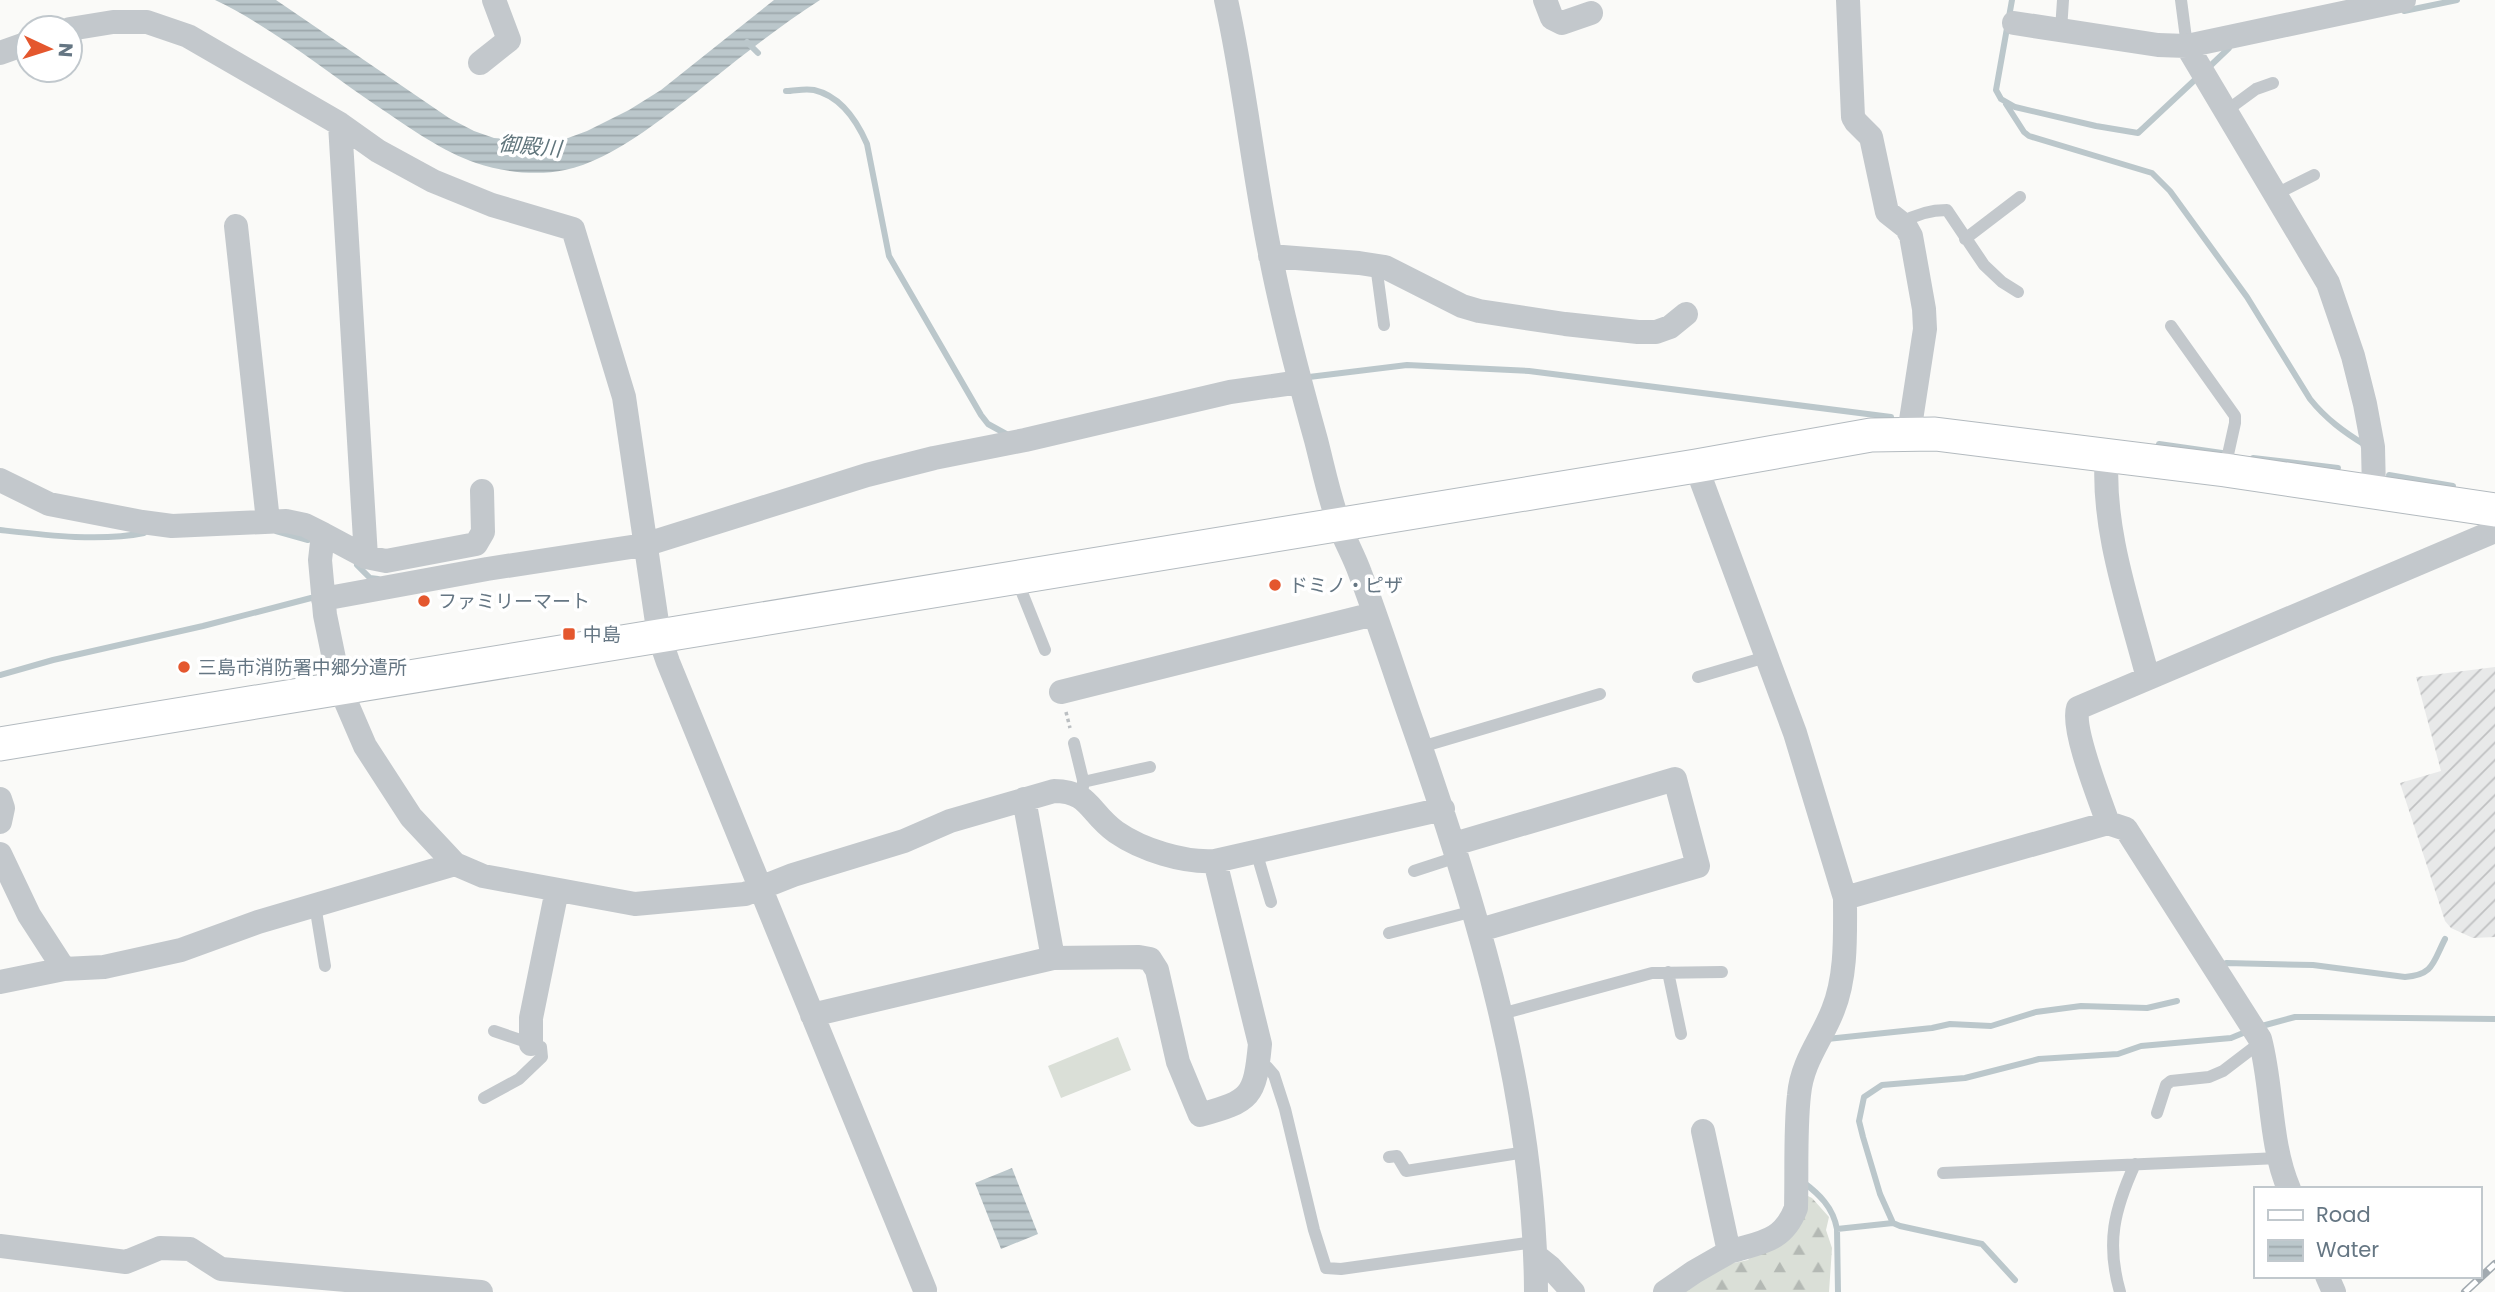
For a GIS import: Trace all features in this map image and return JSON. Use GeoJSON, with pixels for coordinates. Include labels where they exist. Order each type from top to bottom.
{"type":"FeatureCollection","features":[{"type":"Feature","properties":{"kind":"street"},"geometry":{"type":"LineString","coordinates":[[480,62],[509,40],[494,0]]}},
{"type":"Feature","properties":{"kind":"street"},"geometry":{"type":"LineString","coordinates":[[1226,0],[1237,48],[1270,256],[1300,382],[1339,524],[1443,809],[1477,921],[1501,1014],[1516,1082],[1526,1152],[1536,1292]]}},
{"type":"Feature","properties":{"kind":"street"},"geometry":{"type":"LineString","coordinates":[[1545,0],[1552,18],[1562,23],[1591,13]]}},
{"type":"Feature","properties":{"kind":"street"},"geometry":{"type":"LineString","coordinates":[[1848,0],[1853,117],[1871,137],[1887,212],[1901,223],[1910,236],[1924,309],[1925,329],[1909,433]]}},
{"type":"Feature","properties":{"kind":"street"},"geometry":{"type":"LineString","coordinates":[[2014,23],[2158,45],[2188,46],[2404,0]]}},
{"type":"Feature","properties":{"kind":"street"},"geometry":{"type":"LineString","coordinates":[[84,27],[113,22],[147,22],[188,36],[340,124],[378,151],[433,181],[492,205],[573,229],[624,397],[659,636],[925,1290]]}},
{"type":"Feature","properties":{"kind":"street"},"geometry":{"type":"LineString","coordinates":[[2188,46],[2328,283],[2353,356],[2373,447],[2374,491]]}},
{"type":"Feature","properties":{"kind":"street"},"geometry":{"type":"LineString","coordinates":[[340,124],[382,572]]}},
{"type":"Feature","properties":{"kind":"street"},"geometry":{"type":"LineString","coordinates":[[236,226],[268,521]]}},
{"type":"Feature","properties":{"kind":"street"},"geometry":{"type":"LineString","coordinates":[[1270,256],[1376,265],[1402,275],[1462,306],[1479,311],[1638,332],[1656,332],[1670,327],[1686,314]]}},
{"type":"Feature","properties":{"kind":"street"},"geometry":{"type":"LineString","coordinates":[[0,480],[48,504],[142,522],[172,526],[268,521],[305,525],[382,572],[487,569],[644,545],[867,475],[921,461],[1025,440],[1230,392],[1300,382]]}},
{"type":"Feature","properties":{"kind":"street"},"geometry":{"type":"LineString","coordinates":[[0,744],[1871,435],[1909,433],[2107,455],[2228,458],[2374,491],[2495,510]]}},
{"type":"Feature","properties":{"kind":"street"},"geometry":{"type":"LineString","coordinates":[[2107,455],[2106,496],[2112,529],[2148,678]]}},
{"type":"Feature","properties":{"kind":"street"},"geometry":{"type":"LineString","coordinates":[[1665,1292],[1729,1252],[1783,1233],[1791,1222],[1796,1208],[1799,1095],[1804,1070],[1833,1011],[1840,986],[1844,946],[1845,898],[1818,802],[1696,466]]}},
{"type":"Feature","properties":{"kind":"street"},"geometry":{"type":"LineString","coordinates":[[323,599],[382,572],[476,544],[483,532],[482,491]]}},
{"type":"Feature","properties":{"kind":"street"},"geometry":{"type":"LineString","coordinates":[[2108,823],[2082,743],[2076,715],[2078,708],[2495,531]]}},
{"type":"Feature","properties":{"kind":"street"},"geometry":{"type":"LineString","coordinates":[[323,534],[320,560],[323,599],[340,688],[365,746],[411,817],[454,864],[483,876],[635,904],[745,894],[793,875],[904,841],[950,821],[1054,791],[1082,789],[1097,817],[1134,843],[1202,862],[1443,809]]}},
{"type":"Feature","properties":{"kind":"street"},"geometry":{"type":"LineString","coordinates":[[1060,692],[1374,614]]}},
{"type":"Feature","properties":{"kind":"street"},"geometry":{"type":"LineString","coordinates":[[1455,850],[1675,779],[1698,866],[1477,921]]}},
{"type":"Feature","properties":{"kind":"street"},"geometry":{"type":"LineString","coordinates":[[0,799],[3,808],[0,822]]}},
{"type":"Feature","properties":{"kind":"street"},"geometry":{"type":"LineString","coordinates":[[1024,799],[1053,958]]}},
{"type":"Feature","properties":{"kind":"street"},"geometry":{"type":"LineString","coordinates":[[1845,898],[2108,823],[2126,829],[2256,1033],[2267,1065],[2279,1158],[2288,1187]]}},
{"type":"Feature","properties":{"kind":"street"},"geometry":{"type":"LineString","coordinates":[[0,854],[29,915],[64,969]]}},
{"type":"Feature","properties":{"kind":"street"},"geometry":{"type":"LineString","coordinates":[[812,1015],[1053,958],[1150,959],[1157,970],[1178,1062],[1200,1115],[1240,1101],[1247,1096],[1252,1086],[1259,1044],[1215,861]]}},
{"type":"Feature","properties":{"kind":"street"},"geometry":{"type":"LineString","coordinates":[[0,982],[64,969],[104,967],[181,950],[258,922],[454,864]]}},
{"type":"Feature","properties":{"kind":"street"},"geometry":{"type":"LineString","coordinates":[[531,1044],[531,1018],[557,890]]}},
{"type":"Feature","properties":{"kind":"street"},"geometry":{"type":"LineString","coordinates":[[1703,1131],[1729,1252]]}},
{"type":"Feature","properties":{"kind":"street"},"geometry":{"type":"LineString","coordinates":[[0,1246],[126,1262],[160,1248],[190,1250],[221,1269],[481,1292]]}},
{"type":"Feature","properties":{"kind":"street"},"geometry":{"type":"LineString","coordinates":[[1534,1248],[1573,1292]]}},
{"type":"Feature","properties":{"kind":"lane"},"geometry":{"type":"LineString","coordinates":[[2061,30],[2063,0]]}},
{"type":"Feature","properties":{"kind":"lane"},"geometry":{"type":"LineString","coordinates":[[2181,0],[2188,46]]}},
{"type":"Feature","properties":{"kind":"lane"},"geometry":{"type":"LineString","coordinates":[[2226,111],[2256,89],[2273,83]]}},
{"type":"Feature","properties":{"kind":"lane"},"geometry":{"type":"LineString","coordinates":[[2276,194],[2314,175]]}},
{"type":"Feature","properties":{"kind":"lane"},"geometry":{"type":"LineString","coordinates":[[1965,239],[2020,197]]}},
{"type":"Feature","properties":{"kind":"lane"},"geometry":{"type":"LineString","coordinates":[[1901,223],[1934,210],[1947,210],[1984,265],[2002,282],[2018,292]]}},
{"type":"Feature","properties":{"kind":"lane"},"geometry":{"type":"LineString","coordinates":[[1376,265],[1384,325]]}},
{"type":"Feature","properties":{"kind":"lane"},"geometry":{"type":"LineString","coordinates":[[2171,326],[2235,416],[2228,458]]}},
{"type":"Feature","properties":{"kind":"lane"},"geometry":{"type":"LineString","coordinates":[[1016,577],[1045,650]]}},
{"type":"Feature","properties":{"kind":"lane"},"geometry":{"type":"LineString","coordinates":[[1698,677],[1766,657]]}},
{"type":"Feature","properties":{"kind":"lane"},"geometry":{"type":"LineString","coordinates":[[1421,747],[1600,694]]}},
{"type":"Feature","properties":{"kind":"lane"},"geometry":{"type":"LineString","coordinates":[[1074,743],[1082,789],[1150,766]]}},
{"type":"Feature","properties":{"kind":"lane"},"geometry":{"type":"LineString","coordinates":[[1414,870],[1455,850]]}},
{"type":"Feature","properties":{"kind":"lane"},"geometry":{"type":"LineString","coordinates":[[1256,851],[1271,902]]}},
{"type":"Feature","properties":{"kind":"lane"},"geometry":{"type":"LineString","coordinates":[[316,905],[325,966]]}},
{"type":"Feature","properties":{"kind":"lane"},"geometry":{"type":"LineString","coordinates":[[1389,933],[1477,921]]}},
{"type":"Feature","properties":{"kind":"lane"},"geometry":{"type":"LineString","coordinates":[[1668,972],[1681,1034]]}},
{"type":"Feature","properties":{"kind":"lane"},"geometry":{"type":"LineString","coordinates":[[1501,1014],[1652,973],[1722,972]]}},
{"type":"Feature","properties":{"kind":"lane"},"geometry":{"type":"LineString","coordinates":[[484,1098],[529,1072],[542,1057],[541,1047],[494,1031]]}},
{"type":"Feature","properties":{"kind":"lane"},"geometry":{"type":"LineString","coordinates":[[2157,1113],[2166,1085],[2171,1081],[2209,1077],[2223,1071],[2256,1033]]}},
{"type":"Feature","properties":{"kind":"lane"},"geometry":{"type":"LineString","coordinates":[[1258,1061],[1274,1075],[1326,1268],[1341,1269],[1534,1248]]}},
{"type":"Feature","properties":{"kind":"lane"},"geometry":{"type":"LineString","coordinates":[[1389,1157],[1397,1156],[1406,1171],[1526,1152]]}},
{"type":"Feature","properties":{"kind":"lane"},"geometry":{"type":"LineString","coordinates":[[1943,1173],[2279,1158]]}},
{"type":"Feature","properties":{"kind":"lane"},"geometry":{"type":"LineString","coordinates":[[2120,1292],[2112,1249],[2113,1222],[2135,1164]]}},
{"type":"Feature","properties":{"kind":"shaded area"},"geometry":{"type":"Polygon","coordinates":[[[2495,667],[2495,937],[2473,938],[2451,928],[2445,921],[2400,783],[2441,771],[2416,677],[2495,667]]]}},
{"type":"Feature","properties":{"kind":"green space"},"geometry":{"type":"Polygon","coordinates":[[[1118,1037],[1131,1070],[1061,1098],[1048,1066],[1118,1037]]]}},
{"type":"Feature","properties":{"kind":"green space"},"geometry":{"type":"Polygon","coordinates":[[[1806,1195],[1829,1217],[1826,1230],[1832,1248],[1829,1292],[1676,1292],[1720,1266],[1748,1260],[1806,1195]]]}},
{"type":"Feature","properties":{"kind":"water","name":"御殿川"},"geometry":{"type":"Polygon","coordinates":[[[215,0],[276,0],[449,118],[494,138],[519,140],[568,138],[587,131],[661,90],[774,0],[820,0],[766,38],[662,119],[623,145],[584,165],[554,172],[532,173],[486,166],[440,146],[280,38],[215,0]]]}},
{"type":"Feature","properties":{"kind":"water"},"geometry":{"type":"Polygon","coordinates":[[[1012,1168],[1038,1234],[1001,1249],[975,1183],[1012,1168]]]}},
{"type":"Feature","properties":{"kind":"waterway"},"geometry":{"type":"LineString","coordinates":[[2012,0],[1996,90],[2001,99],[2015,107],[2138,133],[2199,76]]}},
{"type":"Feature","properties":{"kind":"waterway"},"geometry":{"type":"LineString","coordinates":[[2404,11],[2457,0]]}},
{"type":"Feature","properties":{"kind":"waterway"},"geometry":{"type":"LineString","coordinates":[[747,42],[758,53]]}},
{"type":"Feature","properties":{"kind":"waterway"},"geometry":{"type":"LineString","coordinates":[[2207,69],[2229,48]]}},
{"type":"Feature","properties":{"kind":"waterway"},"geometry":{"type":"LineString","coordinates":[[786,91],[810,89],[823,93],[840,104],[858,127],[867,144],[889,256],[981,415],[988,424],[1008,435]]}},
{"type":"Feature","properties":{"kind":"waterway"},"geometry":{"type":"LineString","coordinates":[[2006,104],[2029,136],[2152,173],[2170,191],[2247,297],[2310,399],[2336,425],[2365,445]]}},
{"type":"Feature","properties":{"kind":"waterway"},"geometry":{"type":"LineString","coordinates":[[1309,377],[1407,365],[1529,371],[1891,417]]}},
{"type":"Feature","properties":{"kind":"waterway"},"geometry":{"type":"LineString","coordinates":[[2159,444],[2229,454]]}},
{"type":"Feature","properties":{"kind":"waterway"},"geometry":{"type":"LineString","coordinates":[[2253,458],[2338,468]]}},
{"type":"Feature","properties":{"kind":"waterway"},"geometry":{"type":"LineString","coordinates":[[2389,475],[2453,486]]}},
{"type":"Feature","properties":{"kind":"waterway"},"geometry":{"type":"LineString","coordinates":[[0,530],[91,537],[144,533]]}},
{"type":"Feature","properties":{"kind":"waterway"},"geometry":{"type":"LineString","coordinates":[[276,531],[308,540]]}},
{"type":"Feature","properties":{"kind":"waterway"},"geometry":{"type":"LineString","coordinates":[[357,565],[370,578],[378,579]]}},
{"type":"Feature","properties":{"kind":"waterway"},"geometry":{"type":"LineString","coordinates":[[0,675],[311,598]]}},
{"type":"Feature","properties":{"kind":"waterway"},"geometry":{"type":"LineString","coordinates":[[2221,966],[2226,963],[2313,965],[2415,976],[2431,966],[2445,939]]}},
{"type":"Feature","properties":{"kind":"waterway"},"geometry":{"type":"LineString","coordinates":[[1827,1039],[1950,1024],[1991,1026],[2036,1012],[2081,1006],[2147,1008],[2177,1001]]}},
{"type":"Feature","properties":{"kind":"waterway"},"geometry":{"type":"LineString","coordinates":[[2258,1027],[2295,1017],[2495,1019]]}},
{"type":"Feature","properties":{"kind":"waterway"},"geometry":{"type":"LineString","coordinates":[[1838,1292],[1837,1229],[1893,1223],[1880,1194],[1859,1121],[1864,1097],[1882,1085],[1965,1078],[2039,1059],[2118,1054],[2141,1046],[2231,1038],[2248,1031]]}},
{"type":"Feature","properties":{"kind":"waterway"},"geometry":{"type":"LineString","coordinates":[[1803,1182],[1824,1202],[1837,1229]]}},
{"type":"Feature","properties":{"kind":"waterway"},"geometry":{"type":"LineString","coordinates":[[1893,1223],[1982,1244],[2015,1280]]}},
{"type":"Feature","properties":{"kind":"railway"},"geometry":{"type":"LineString","coordinates":[[2481,1277],[2495,1264]]}},
{"type":"Feature","properties":{"kind":"railway"},"geometry":{"type":"LineString","coordinates":[[2465,1292],[2480,1278]]}},
{"type":"Feature","properties":{"kind":"place","name":"ドミノ・ピザ"},"geometry":{"type":"Point","coordinates":[1275,585]}},
{"type":"Feature","properties":{"kind":"place","name":"ファミリーマート"},"geometry":{"type":"Point","coordinates":[424,601]}},
{"type":"Feature","properties":{"kind":"place","name":"中島"},"geometry":{"type":"Point","coordinates":[569,634]}},
{"type":"Feature","properties":{"kind":"place","name":"三島市消防署中郷分遣所"},"geometry":{"type":"Point","coordinates":[184,667]}}]}
